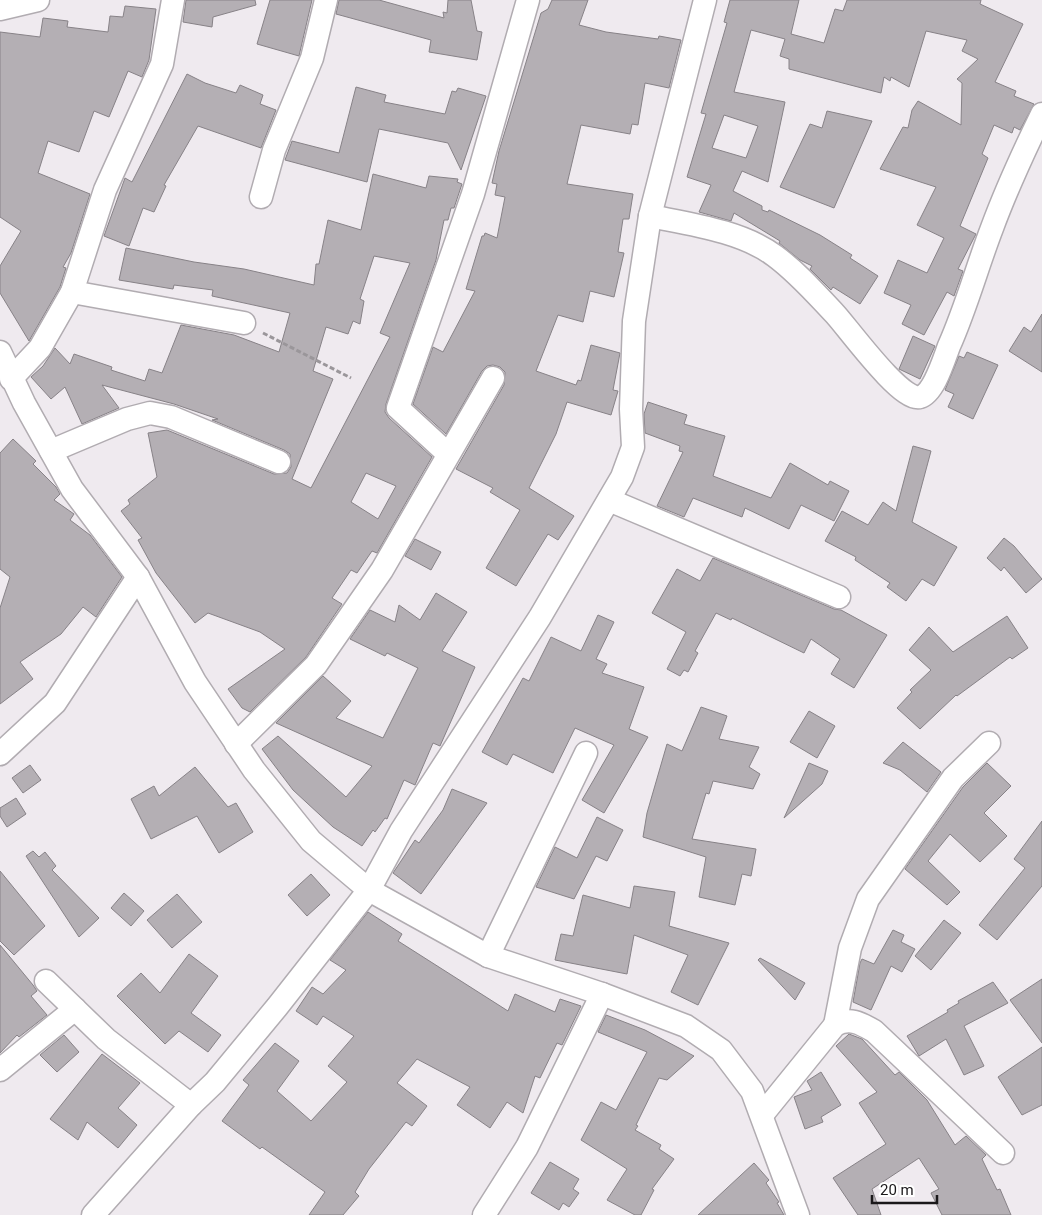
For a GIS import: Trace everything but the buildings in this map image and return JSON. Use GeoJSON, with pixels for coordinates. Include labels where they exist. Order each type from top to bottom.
{"type":"FeatureCollection","features":[{"type":"Feature","properties":{"kind":"street"},"geometry":{"type":"LineString","coordinates":[[0,10],[38,0]]}},
{"type":"Feature","properties":{"kind":"street"},"geometry":{"type":"LineString","coordinates":[[11,379],[40,348],[72,292],[105,190],[162,64],[173,0]]}},
{"type":"Feature","properties":{"kind":"street"},"geometry":{"type":"LineString","coordinates":[[261,197],[274,150],[312,58],[326,0]]}},
{"type":"Feature","properties":{"kind":"street"},"geometry":{"type":"LineString","coordinates":[[448,454],[398,408],[474,194],[528,0]]}},
{"type":"Feature","properties":{"kind":"street"},"geometry":{"type":"LineString","coordinates":[[93,1215],[191,1105],[215,1082],[271,1015],[369,890],[401,831],[540,617],[622,477],[633,447],[631,409],[634,321],[650,216],[705,0]]}},
{"type":"Feature","properties":{"kind":"street"},"geometry":{"type":"LineString","coordinates":[[650,216],[706,227],[747,242],[774,255],[806,283],[886,374],[908,394],[915,398],[921,397],[927,393],[934,383],[961,319],[992,228],[1042,114]]}},
{"type":"Feature","properties":{"kind":"street"},"geometry":{"type":"LineString","coordinates":[[72,292],[244,323]]}},
{"type":"Feature","properties":{"kind":"street"},"geometry":{"type":"LineString","coordinates":[[0,352],[11,379],[72,489],[138,576],[195,682],[254,770],[312,841],[369,890],[488,956],[602,994],[686,1026],[721,1050],[752,1090],[798,1215]]}},
{"type":"Feature","properties":{"kind":"street"},"geometry":{"type":"LineString","coordinates":[[236,744],[316,666],[382,570],[493,378]]}},
{"type":"Feature","properties":{"kind":"street"},"geometry":{"type":"LineString","coordinates":[[51,451],[127,419],[150,412],[171,417],[279,462]]}},
{"type":"Feature","properties":{"kind":"street"},"geometry":{"type":"LineString","coordinates":[[609,500],[839,597]]}},
{"type":"Feature","properties":{"kind":"street"},"geometry":{"type":"LineString","coordinates":[[0,754],[55,703],[138,576]]}},
{"type":"Feature","properties":{"kind":"street"},"geometry":{"type":"LineString","coordinates":[[835,1025],[850,948],[868,899],[952,778],[989,743]]}},
{"type":"Feature","properties":{"kind":"street"},"geometry":{"type":"LineString","coordinates":[[488,956],[586,753]]}},
{"type":"Feature","properties":{"kind":"street"},"geometry":{"type":"LineString","coordinates":[[46,981],[106,1039],[191,1105]]}},
{"type":"Feature","properties":{"kind":"street"},"geometry":{"type":"LineString","coordinates":[[484,1215],[527,1147],[602,994]]}},
{"type":"Feature","properties":{"kind":"street"},"geometry":{"type":"LineString","coordinates":[[0,1070],[75,1009]]}},
{"type":"Feature","properties":{"kind":"street"},"geometry":{"type":"LineString","coordinates":[[762,1115],[835,1025],[846,1020],[859,1022],[874,1031],[1003,1153]]}},
{"type":"Feature","properties":{"kind":"path"},"geometry":{"type":"LineString","coordinates":[[244,323],[351,378]]}}]}
